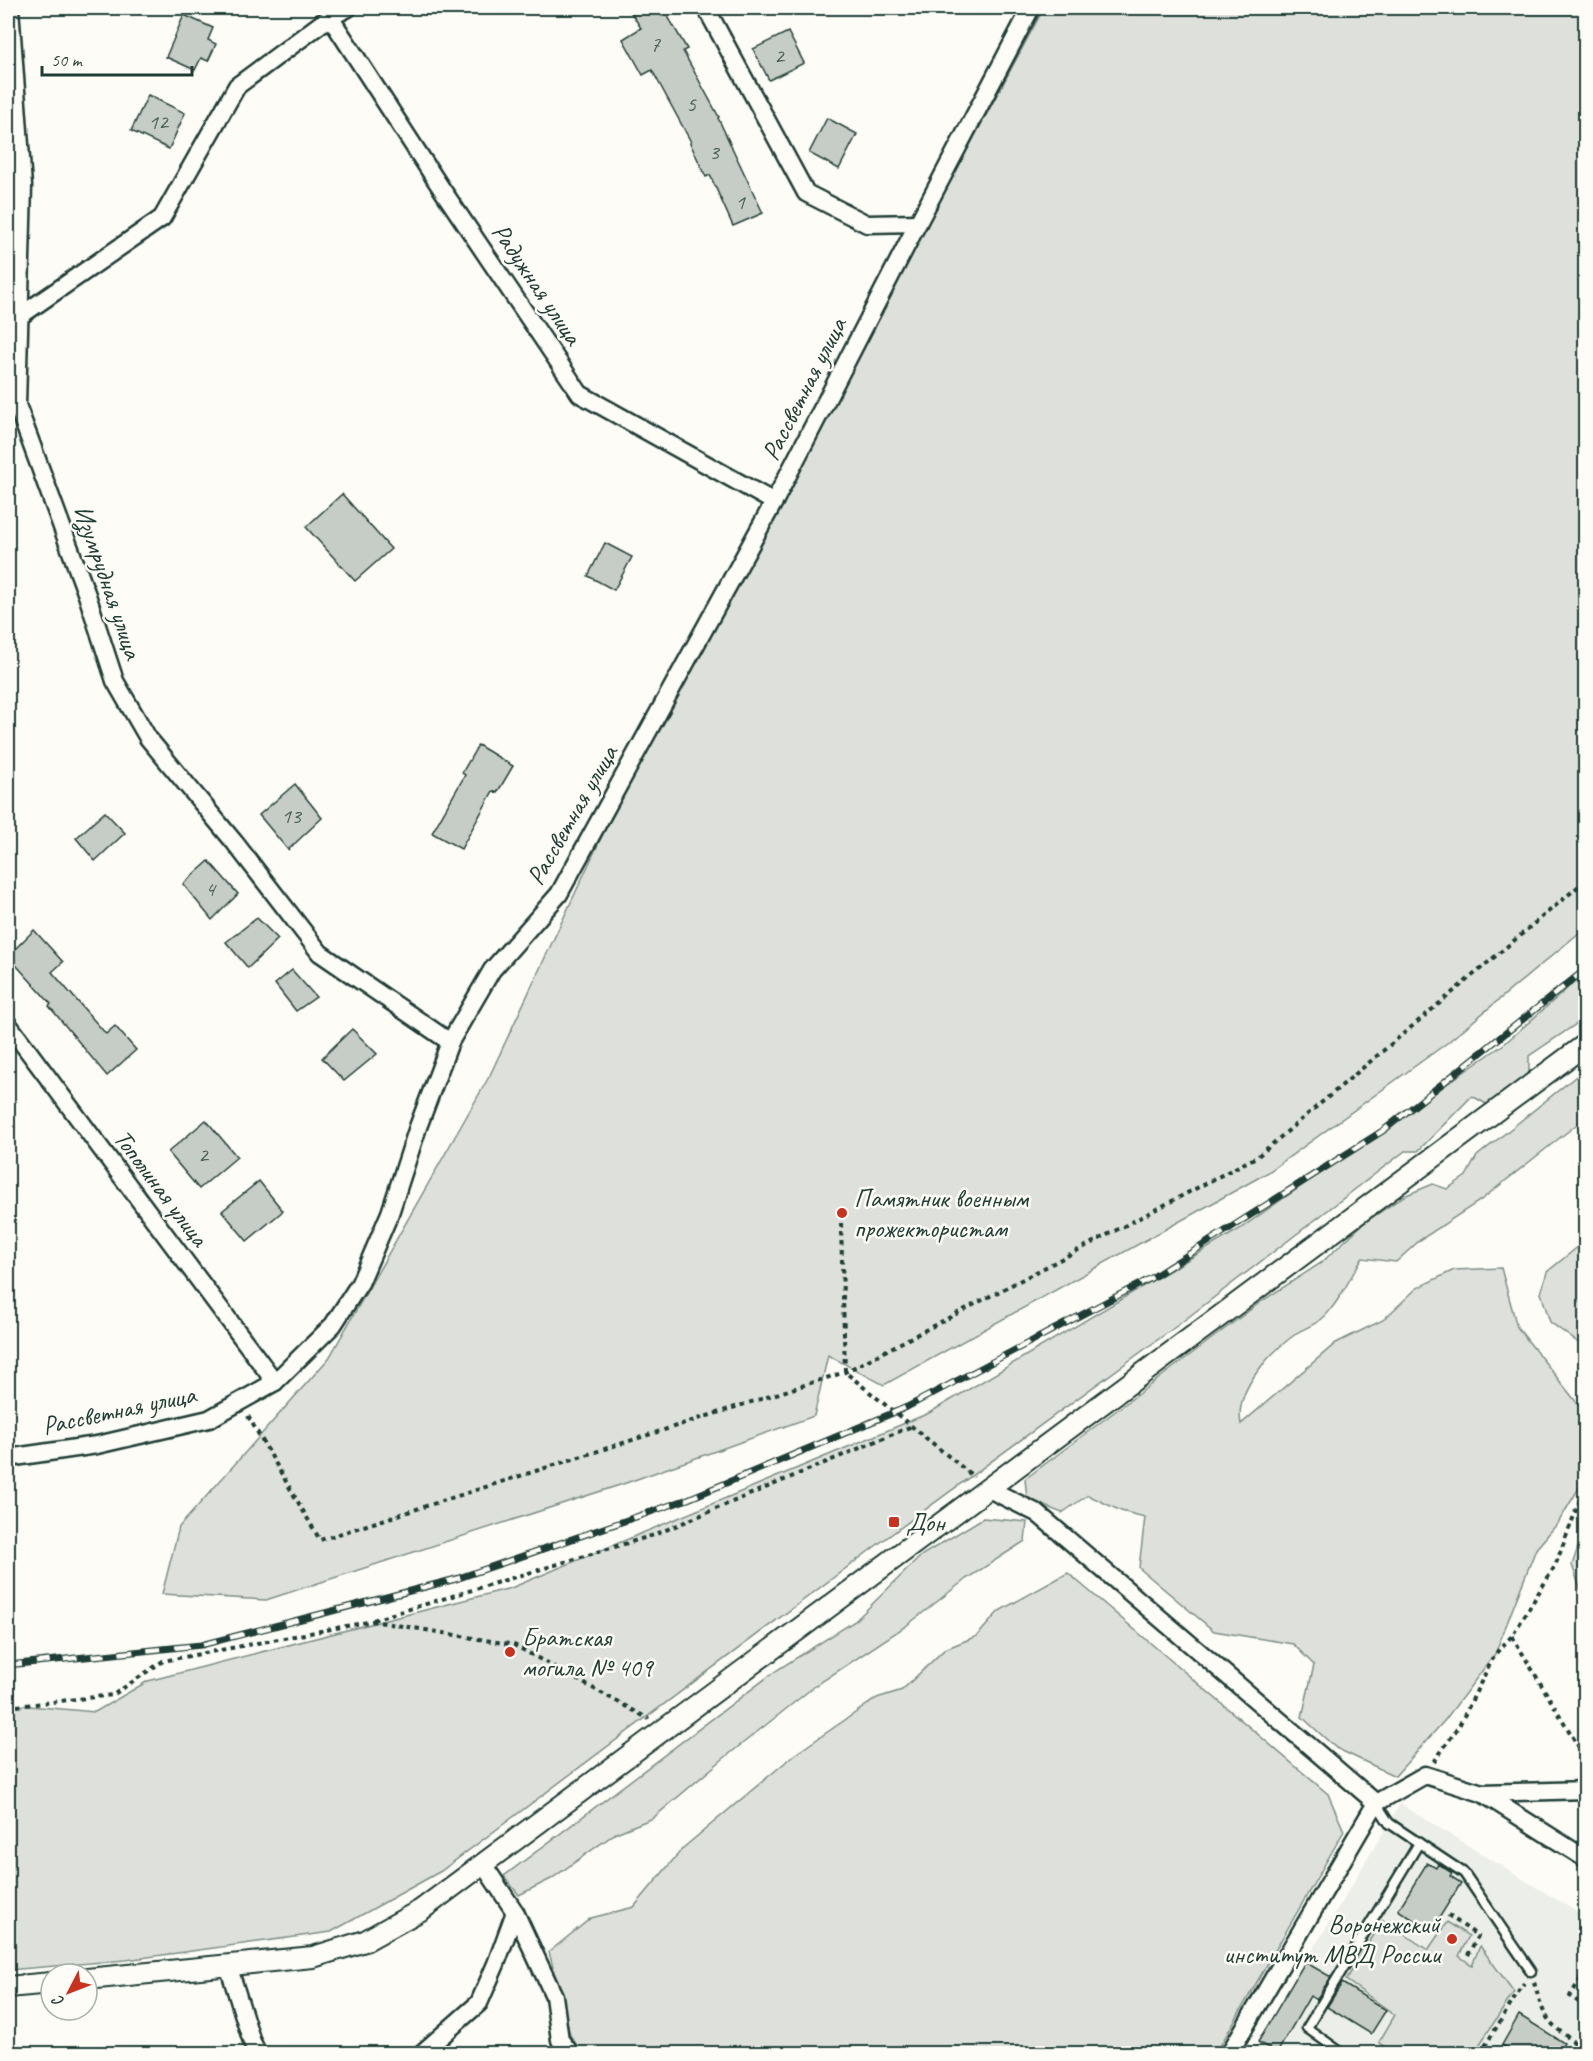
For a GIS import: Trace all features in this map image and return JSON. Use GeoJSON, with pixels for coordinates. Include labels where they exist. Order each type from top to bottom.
{"type":"FeatureCollection","features":[{"type":"Feature","properties":{"kind":"street","name":"Изумрудная улица"},"geometry":{"type":"LineString","coordinates":[[10,8],[11,64],[23,186],[14,316],[17,405],[87,595],[115,681],[148,738],[235,843],[320,953],[450,1042]]}},
{"type":"Feature","properties":{"kind":"street"},"geometry":{"type":"LineString","coordinates":[[14,316],[162,218],[237,86],[330,17],[348,8]]}},
{"type":"Feature","properties":{"kind":"street"},"geometry":{"type":"LineString","coordinates":[[706,8],[806,193],[867,224],[918,223]]}},
{"type":"Feature","properties":{"kind":"street","name":"Рассветная улица"},"geometry":{"type":"LineString","coordinates":[[8,1458],[97,1446],[209,1419],[275,1382],[333,1325],[360,1282],[390,1213],[418,1127],[450,1042],[492,970],[559,894],[774,502],[1031,8]]}},
{"type":"Feature","properties":{"kind":"street","name":"Радужная улица"},"geometry":{"type":"LineString","coordinates":[[330,17],[441,188],[580,394],[774,502]]}},
{"type":"Feature","properties":{"kind":"street","name":"Тополиная улица"},"geometry":{"type":"LineString","coordinates":[[8,1024],[275,1382]]}},
{"type":"Feature","properties":{"kind":"street"},"geometry":{"type":"LineString","coordinates":[[99,1978],[313,1957],[366,1941],[421,1911],[1586,1044]]}},
{"type":"Feature","properties":{"kind":"street"},"geometry":{"type":"LineString","coordinates":[[989,1489],[1036,1513],[1376,1803]]}},
{"type":"Feature","properties":{"kind":"street"},"geometry":{"type":"LineString","coordinates":[[1229,2054],[1376,1803],[1425,1775],[1482,1793],[1586,1859]]}},
{"type":"Feature","properties":{"kind":"street"},"geometry":{"type":"LineString","coordinates":[[1482,1793],[1586,1790]]}},
{"type":"Feature","properties":{"kind":"street"},"geometry":{"type":"LineString","coordinates":[[483,1864],[515,1912],[554,1996],[560,2040],[571,2054]]}},
{"type":"Feature","properties":{"kind":"street"},"geometry":{"type":"LineString","coordinates":[[421,2054],[479,2003],[515,1912]]}},
{"type":"Feature","properties":{"kind":"street"},"geometry":{"type":"LineString","coordinates":[[228,1965],[252,2042],[258,2054]]}},
{"type":"Feature","properties":{"kind":"street"},"geometry":{"type":"LineString","coordinates":[[8,1987],[39,1984]]}},
{"type":"Feature","properties":{"kind":"lane"},"geometry":{"type":"LineString","coordinates":[[1376,1803],[1389,1823],[1464,1873],[1531,1971]]}},
{"type":"Feature","properties":{"kind":"lane"},"geometry":{"type":"LineString","coordinates":[[1339,2051],[1307,2028],[1419,1843]]}},
{"type":"Feature","properties":{"kind":"path"},"geometry":{"type":"LineString","coordinates":[[240,1402],[320,1540],[845,1372],[1258,1156],[1586,880]]}},
{"type":"Feature","properties":{"kind":"path"},"geometry":{"type":"LineString","coordinates":[[842,1223],[845,1372],[989,1489]]}},
{"type":"Feature","properties":{"kind":"path"},"geometry":{"type":"LineString","coordinates":[[8,1707],[113,1695],[164,1661],[373,1621],[654,1535],[912,1426]]}},
{"type":"Feature","properties":{"kind":"path"},"geometry":{"type":"LineString","coordinates":[[1425,1775],[1459,1726],[1495,1654],[1512,1636],[1555,1566],[1586,1484]]}},
{"type":"Feature","properties":{"kind":"path"},"geometry":{"type":"LineString","coordinates":[[373,1621],[514,1645],[665,1728]]}},
{"type":"Feature","properties":{"kind":"path"},"geometry":{"type":"LineString","coordinates":[[1512,1636],[1586,1759]]}},
{"type":"Feature","properties":{"kind":"path"},"geometry":{"type":"LineString","coordinates":[[1448,1915],[1478,1936],[1468,1955]]}},
{"type":"Feature","properties":{"kind":"path"},"geometry":{"type":"LineString","coordinates":[[1531,1971],[1542,2012],[1550,2024],[1586,2050]]}},
{"type":"Feature","properties":{"kind":"path"},"geometry":{"type":"LineString","coordinates":[[1480,2054],[1531,1971]]}},
{"type":"Feature","properties":{"kind":"path"},"geometry":{"type":"LineString","coordinates":[[1586,1971],[1570,1996],[1586,2007]]}},
{"type":"Feature","properties":{"kind":"path"},"geometry":{"type":"LineString","coordinates":[[1575,2054],[1579,2046]]}},
{"type":"Feature","properties":{"kind":"shaded area"},"geometry":{"type":"Polygon","coordinates":[[[1044,8],[1585,8],[1585,928],[1447,1043],[1267,1173],[884,1385],[828,1355],[814,1416],[623,1484],[266,1600],[162,1594],[179,1527],[329,1358],[490,1075],[638,759],[1044,8]]]}},
{"type":"Feature","properties":{"kind":"shaded area"},"geometry":{"type":"Polygon","coordinates":[[[1585,973],[1585,1018],[1529,1056],[1529,1076],[1490,1106],[1472,1096],[1418,1151],[1405,1151],[1178,1325],[881,1542],[441,1871],[331,1932],[126,1960],[39,1962],[39,1967],[8,1970],[8,1704],[95,1712],[148,1681],[511,1588],[929,1413],[1238,1230],[1504,1044],[1585,973]]]}},
{"type":"Feature","properties":{"kind":"shaded area"},"geometry":{"type":"Polygon","coordinates":[[[1585,1069],[1585,1118],[1481,1200],[1420,1240],[1396,1262],[1362,1258],[1340,1297],[1324,1317],[1300,1331],[1278,1349],[1257,1372],[1243,1397],[1240,1411],[1241,1424],[1336,1343],[1383,1320],[1417,1288],[1454,1270],[1501,1268],[1517,1327],[1585,1413],[1585,1478],[1558,1523],[1536,1549],[1495,1654],[1445,1720],[1395,1776],[1336,1748],[1302,1717],[1314,1665],[1293,1644],[1214,1631],[1139,1568],[1145,1517],[1121,1511],[1088,1495],[1062,1513],[1027,1499],[1025,1479],[1262,1301],[1321,1263],[1363,1224],[1404,1196],[1433,1184],[1447,1189],[1466,1176],[1477,1156],[1585,1069]]]}},
{"type":"Feature","properties":{"kind":"shaded area"},"geometry":{"type":"Polygon","coordinates":[[[1585,1241],[1585,1343],[1580,1344],[1550,1322],[1541,1293],[1547,1272],[1585,1241]]]}},
{"type":"Feature","properties":{"kind":"shaded area"},"geometry":{"type":"Polygon","coordinates":[[[983,1518],[1027,1522],[1025,1541],[966,1579],[906,1626],[815,1686],[653,1818],[616,1833],[551,1879],[519,1895],[504,1876],[777,1670],[855,1621],[922,1555],[983,1518]]]}},
{"type":"Feature","properties":{"kind":"shaded area"},"geometry":{"type":"Polygon","coordinates":[[[1585,1527],[1585,1603],[1572,1565],[1585,1527]]]}},
{"type":"Feature","properties":{"kind":"shaded area"},"geometry":{"type":"Polygon","coordinates":[[[1068,1573],[1328,1794],[1344,1831],[1216,2053],[582,2053],[570,2035],[549,1952],[591,1918],[634,1907],[683,1848],[794,1755],[877,1698],[902,1690],[945,1649],[977,1636],[999,1611],[1068,1573]]]}},
{"type":"Feature","properties":{"kind":"shaded area","name":"Воронежский институт МВД России"},"geometry":{"type":"Polygon","coordinates":[[[1400,1804],[1585,1917],[1585,2053],[1251,2054],[1400,1804]]]}},
{"type":"Feature","properties":{"kind":"shaded area"},"geometry":{"type":"Polygon","coordinates":[[[1383,1920],[1428,1950],[1447,1922],[1469,1936],[1459,1956],[1472,1965],[1480,1946],[1514,1992],[1474,2053],[1393,2053],[1379,2042],[1395,2015],[1346,1980],[1383,1920]]]}},
{"type":"Feature","properties":{"kind":"building"},"geometry":{"type":"Polygon","coordinates":[[[628,8],[663,8],[687,49],[683,51],[719,117],[763,213],[733,226],[710,175],[706,177],[691,142],[652,70],[643,75],[623,39],[641,28],[628,8]]]}},
{"type":"Feature","properties":{"kind":"building"},"geometry":{"type":"Polygon","coordinates":[[[184,15],[213,28],[208,40],[216,44],[208,61],[201,58],[195,70],[166,57],[184,15]]]}},
{"type":"Feature","properties":{"kind":"building"},"geometry":{"type":"Polygon","coordinates":[[[788,32],[804,63],[769,80],[753,49],[788,32]]]}},
{"type":"Feature","properties":{"kind":"building"},"geometry":{"type":"Polygon","coordinates":[[[148,95],[185,113],[169,149],[131,131],[148,95]]]}},
{"type":"Feature","properties":{"kind":"building"},"geometry":{"type":"Polygon","coordinates":[[[827,118],[857,134],[839,169],[809,153],[827,118]]]}},
{"type":"Feature","properties":{"kind":"building"},"geometry":{"type":"Polygon","coordinates":[[[342,494],[391,549],[355,581],[306,527],[342,494]]]}},
{"type":"Feature","properties":{"kind":"building"},"geometry":{"type":"Polygon","coordinates":[[[605,543],[632,557],[614,590],[588,576],[605,543]]]}},
{"type":"Feature","properties":{"kind":"building"},"geometry":{"type":"Polygon","coordinates":[[[478,745],[513,766],[497,793],[493,791],[461,849],[432,833],[465,775],[462,773],[478,745]]]}},
{"type":"Feature","properties":{"kind":"building"},"geometry":{"type":"Polygon","coordinates":[[[295,784],[322,818],[288,850],[259,815],[295,784]]]}},
{"type":"Feature","properties":{"kind":"building"},"geometry":{"type":"Polygon","coordinates":[[[105,812],[125,833],[95,861],[76,838],[105,812]]]}},
{"type":"Feature","properties":{"kind":"building"},"geometry":{"type":"Polygon","coordinates":[[[209,861],[238,894],[212,920],[183,884],[209,861]]]}},
{"type":"Feature","properties":{"kind":"building"},"geometry":{"type":"Polygon","coordinates":[[[257,918],[278,939],[248,968],[226,942],[257,918]]]}},
{"type":"Feature","properties":{"kind":"building"},"geometry":{"type":"Polygon","coordinates":[[[34,930],[63,962],[52,972],[106,1034],[115,1026],[136,1050],[107,1076],[49,1006],[51,1004],[8,956],[34,930]]]}},
{"type":"Feature","properties":{"kind":"building"},"geometry":{"type":"Polygon","coordinates":[[[292,970],[316,997],[296,1011],[275,984],[292,970]]]}},
{"type":"Feature","properties":{"kind":"building"},"geometry":{"type":"Polygon","coordinates":[[[352,1029],[377,1054],[344,1081],[322,1058],[352,1029]]]}},
{"type":"Feature","properties":{"kind":"building"},"geometry":{"type":"Polygon","coordinates":[[[206,1120],[237,1157],[199,1189],[168,1152],[206,1120]]]}},
{"type":"Feature","properties":{"kind":"building"},"geometry":{"type":"Polygon","coordinates":[[[259,1181],[283,1211],[247,1241],[222,1211],[259,1181]]]}},
{"type":"Feature","properties":{"kind":"building"},"geometry":{"type":"Polygon","coordinates":[[[1427,1863],[1436,1868],[1438,1864],[1452,1873],[1450,1876],[1461,1883],[1431,1931],[1398,1910],[1427,1863]]]}},
{"type":"Feature","properties":{"kind":"building"},"geometry":{"type":"Polygon","coordinates":[[[1305,1962],[1331,1977],[1316,2000],[1310,1996],[1277,2053],[1258,2042],[1305,1962]]]}},
{"type":"Feature","properties":{"kind":"building"},"geometry":{"type":"Polygon","coordinates":[[[1342,1983],[1386,2010],[1371,2034],[1327,2007],[1342,1983]]]}},
{"type":"Feature","properties":{"kind":"building"},"geometry":{"type":"Polygon","coordinates":[[[1519,2015],[1564,2043],[1558,2054],[1516,2054],[1502,2045],[1519,2015]]]}},
{"type":"Feature","properties":{"kind":"railway"},"geometry":{"type":"LineString","coordinates":[[8,1665],[201,1645],[456,1579],[688,1499],[907,1407],[1153,1277],[1384,1130],[1586,969]]}},
{"type":"Feature","properties":{"kind":"place","name":"Памятник военным прожектористам"},"geometry":{"type":"Point","coordinates":[842,1213]}},
{"type":"Feature","properties":{"kind":"place","name":"Дон"},"geometry":{"type":"Point","coordinates":[894,1522]}},
{"type":"Feature","properties":{"kind":"place","name":"Братская могила № 409"},"geometry":{"type":"Point","coordinates":[510,1652]}},
{"type":"Feature","properties":{"kind":"place","name":"Воронежский институт МВД России"},"geometry":{"type":"Point","coordinates":[1452,1939]}}]}
